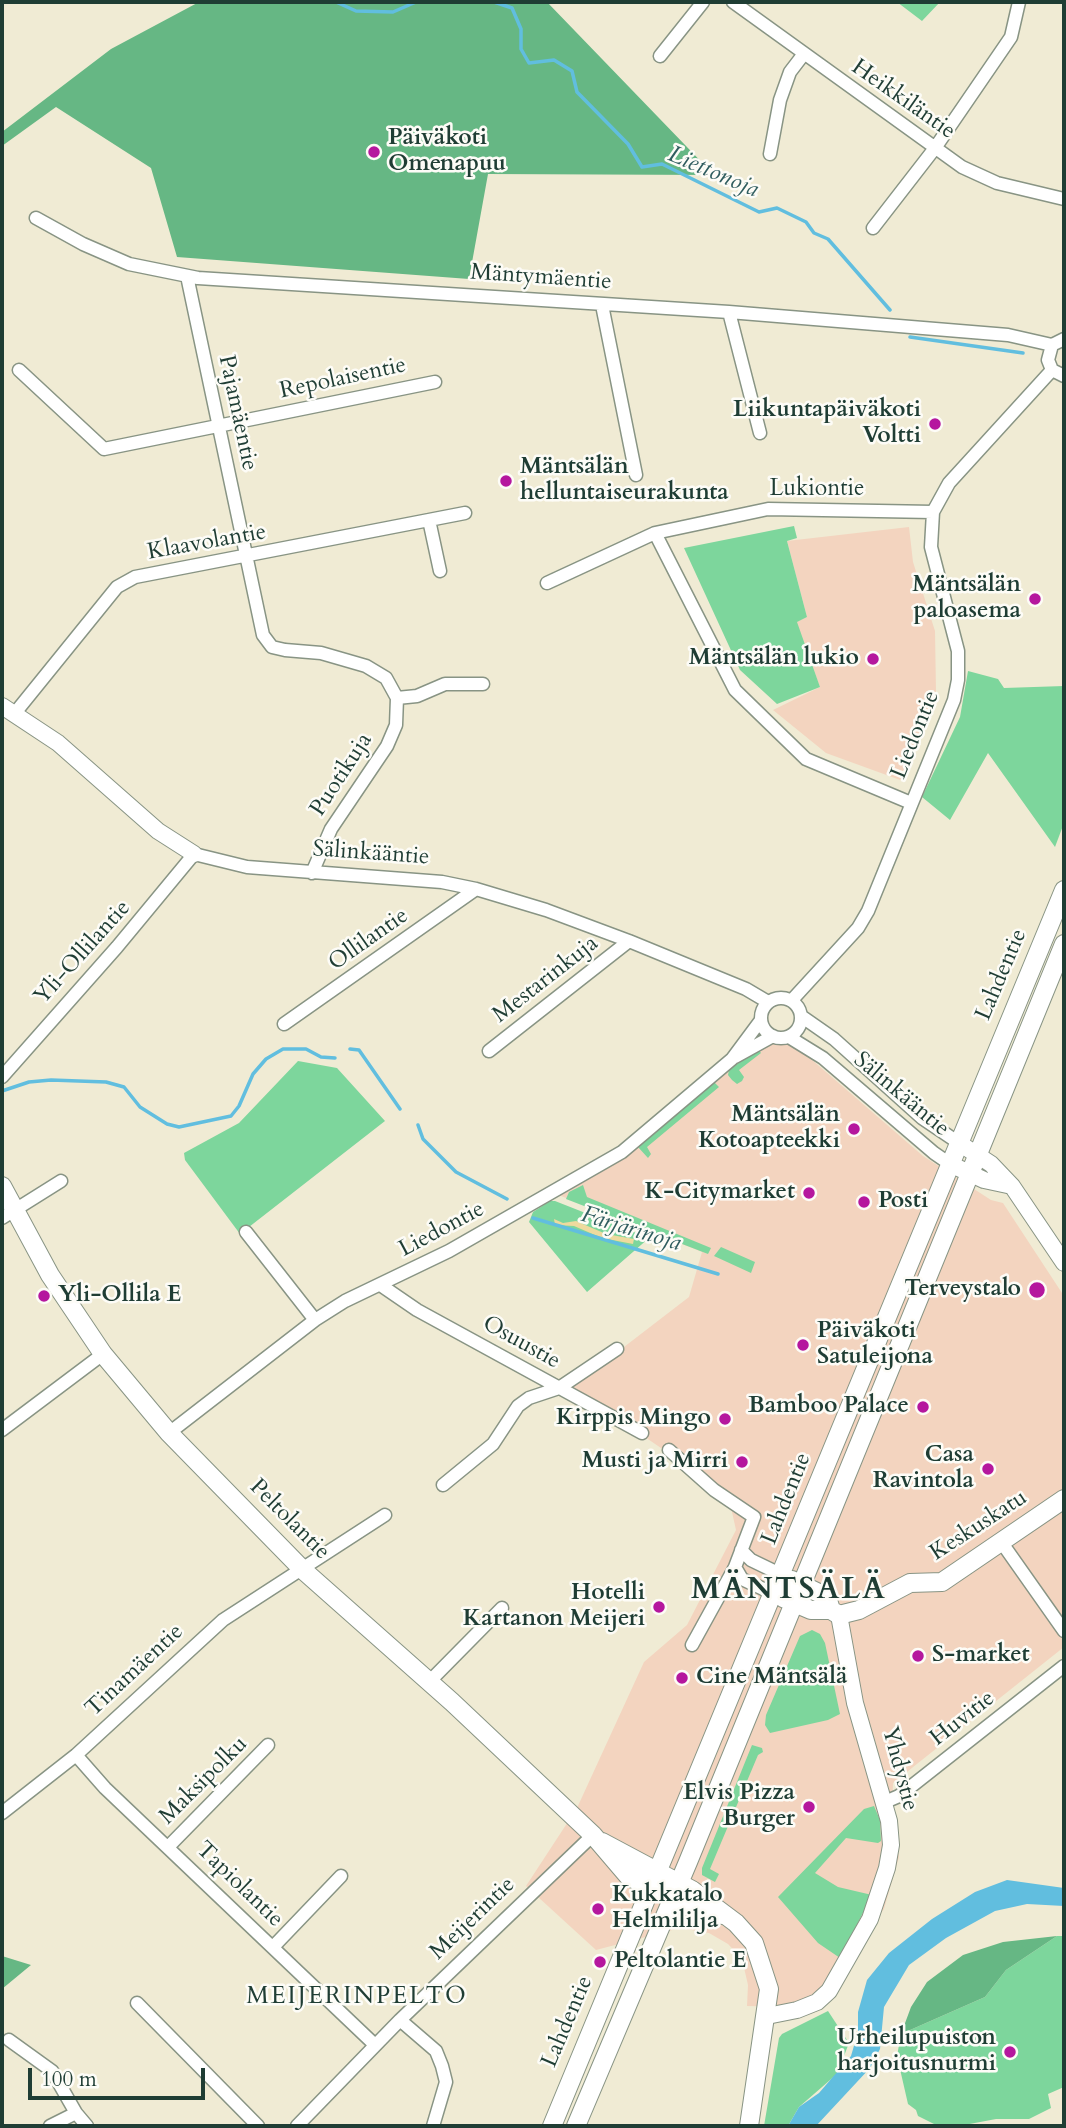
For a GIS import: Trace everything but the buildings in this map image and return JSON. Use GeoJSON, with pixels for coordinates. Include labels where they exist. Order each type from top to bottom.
{"type":"FeatureCollection","features":[{"type":"Feature","properties":{"kind":"main road","name":"Lahdentie"},"geometry":{"type":"LineString","coordinates":[[551,2126],[659,1872],[1064,890]]}},
{"type":"Feature","properties":{"kind":"main road","name":"Lahdentie"},"geometry":{"type":"LineString","coordinates":[[576,2126],[1064,944]]}},
{"type":"Feature","properties":{"kind":"main road","name":"Peltolantie"},"geometry":{"type":"LineString","coordinates":[[2,1186],[8,1214],[103,1354],[169,1433],[303,1570],[429,1682],[596,1838],[616,1866],[650,1889],[675,1891]]}},
{"type":"Feature","properties":{"kind":"main road","name":"Keskuskatu"},"geometry":{"type":"LineString","coordinates":[[835,1612],[859,1610],[909,1583],[942,1582],[1002,1544],[1064,1499]]}},
{"type":"Feature","properties":{"kind":"main road"},"geometry":{"type":"LineString","coordinates":[[774,1594],[817,1612],[835,1612],[827,1597],[782,1575]]}},
{"type":"Feature","properties":{"kind":"main road","name":"Peltolantie"},"geometry":{"type":"LineString","coordinates":[[596,1838],[659,1872],[675,1891]]}},
{"type":"Feature","properties":{"kind":"main road"},"geometry":{"type":"LineString","coordinates":[[675,1891],[723,1915],[747,1932],[768,1978],[767,2016],[749,2126]]}},
{"type":"Feature","properties":{"kind":"street"},"geometry":{"type":"LineString","coordinates":[[660,56],[703,2]]}},
{"type":"Feature","properties":{"kind":"street","name":"Heikkiläntie"},"geometry":{"type":"LineString","coordinates":[[733,2],[748,6],[803,55],[962,167],[997,183],[1064,199]]}},
{"type":"Feature","properties":{"kind":"street"},"geometry":{"type":"LineString","coordinates":[[873,228],[935,148],[1011,37],[1019,2]]}},
{"type":"Feature","properties":{"kind":"street"},"geometry":{"type":"LineString","coordinates":[[770,154],[780,100],[790,72],[803,55]]}},
{"type":"Feature","properties":{"kind":"street","name":"Mäntymäentie"},"geometry":{"type":"LineString","coordinates":[[36,218],[83,244],[129,264],[187,276],[729,312],[1008,335],[1058,342]]}},
{"type":"Feature","properties":{"kind":"street","name":"Pajamäentie"},"geometry":{"type":"LineString","coordinates":[[187,276],[246,558]]}},
{"type":"Feature","properties":{"kind":"street"},"geometry":{"type":"LineString","coordinates":[[601,305],[636,475]]}},
{"type":"Feature","properties":{"kind":"street"},"geometry":{"type":"LineString","coordinates":[[729,312],[760,433]]}},
{"type":"Feature","properties":{"kind":"street"},"geometry":{"type":"LineString","coordinates":[[1058,342],[1048,354],[1058,373]]}},
{"type":"Feature","properties":{"kind":"street","name":"Repolaisentie"},"geometry":{"type":"LineString","coordinates":[[19,370],[104,449],[435,382]]}},
{"type":"Feature","properties":{"kind":"street","name":"Liedontie"},"geometry":{"type":"LineString","coordinates":[[792,1000],[858,928],[868,911],[954,701],[958,680],[958,651],[953,621],[931,547],[933,512],[949,483],[1058,373]]}},
{"type":"Feature","properties":{"kind":"street","name":"Lukiontie"},"geometry":{"type":"LineString","coordinates":[[547,583],[655,533],[768,509],[933,512]]}},
{"type":"Feature","properties":{"kind":"street","name":"Klaavolantie"},"geometry":{"type":"LineString","coordinates":[[8,710],[117,587],[135,577],[246,558],[465,513]]}},
{"type":"Feature","properties":{"kind":"street"},"geometry":{"type":"LineString","coordinates":[[429,520],[440,571]]}},
{"type":"Feature","properties":{"kind":"street"},"geometry":{"type":"LineString","coordinates":[[655,533],[735,690],[806,759],[911,803]]}},
{"type":"Feature","properties":{"kind":"street"},"geometry":{"type":"LineString","coordinates":[[246,558],[263,635],[272,646],[321,653],[366,666],[386,678],[397,698],[417,696],[445,684],[483,684]]}},
{"type":"Feature","properties":{"kind":"street","name":"Puotikuja"},"geometry":{"type":"LineString","coordinates":[[312,873],[331,829],[387,746],[396,725],[397,698]]}},
{"type":"Feature","properties":{"kind":"street","name":"Sälinkääntie"},"geometry":{"type":"LineString","coordinates":[[8,710],[58,743],[158,831],[194,854],[247,867],[442,882],[476,889],[546,910],[629,941],[733,984],[768,1002]]}},
{"type":"Feature","properties":{"kind":"street","name":"Yli-Ollilantie"},"geometry":{"type":"LineString","coordinates":[[2,1077],[142,918],[194,854]]}},
{"type":"Feature","properties":{"kind":"street","name":"Ollilantie"},"geometry":{"type":"LineString","coordinates":[[284,1024],[476,889]]}},
{"type":"Feature","properties":{"kind":"street","name":"Mestarinkuja"},"geometry":{"type":"LineString","coordinates":[[489,1051],[629,941]]}},
{"type":"Feature","properties":{"kind":"street"},"geometry":{"type":"LineString","coordinates":[[782,997],[792,1000],[801,1016],[798,1028],[789,1037],[773,1036],[764,1030],[761,1020],[768,1002],[782,997]]}},
{"type":"Feature","properties":{"kind":"street","name":"Sälinkääntie"},"geometry":{"type":"LineString","coordinates":[[801,1016],[834,1039],[922,1118],[959,1143]]}},
{"type":"Feature","properties":{"kind":"street","name":"Liedontie"},"geometry":{"type":"LineString","coordinates":[[732,1059],[761,1020]]}},
{"type":"Feature","properties":{"kind":"street","name":"Liedontie"},"geometry":{"type":"LineString","coordinates":[[169,1433],[315,1320],[345,1301],[382,1286],[509,1218],[622,1152],[732,1059],[773,1036]]}},
{"type":"Feature","properties":{"kind":"street","name":"Sälinkääntie"},"geometry":{"type":"LineString","coordinates":[[789,1037],[823,1058],[950,1164]]}},
{"type":"Feature","properties":{"kind":"street"},"geometry":{"type":"LineString","coordinates":[[959,1143],[977,1154],[1012,1186],[1064,1263]]}},
{"type":"Feature","properties":{"kind":"street"},"geometry":{"type":"LineString","coordinates":[[950,1164],[970,1174],[1012,1186]]}},
{"type":"Feature","properties":{"kind":"street"},"geometry":{"type":"LineString","coordinates":[[8,1214],[61,1181]]}},
{"type":"Feature","properties":{"kind":"street"},"geometry":{"type":"LineString","coordinates":[[246,1232],[315,1320]]}},
{"type":"Feature","properties":{"kind":"street","name":"Osuustie"},"geometry":{"type":"LineString","coordinates":[[382,1286],[417,1310],[642,1433]]}},
{"type":"Feature","properties":{"kind":"street"},"geometry":{"type":"LineString","coordinates":[[443,1485],[493,1444],[518,1406],[529,1398],[559,1388],[617,1349]]}},
{"type":"Feature","properties":{"kind":"street"},"geometry":{"type":"LineString","coordinates":[[2,1430],[103,1354]]}},
{"type":"Feature","properties":{"kind":"street"},"geometry":{"type":"LineString","coordinates":[[669,1451],[714,1490],[754,1517],[735,1567],[692,1645]]}},
{"type":"Feature","properties":{"kind":"street","name":"Tinamäentie"},"geometry":{"type":"LineString","coordinates":[[2,1812],[76,1755],[223,1620],[385,1515]]}},
{"type":"Feature","properties":{"kind":"street"},"geometry":{"type":"LineString","coordinates":[[1002,1544],[1064,1631]]}},
{"type":"Feature","properties":{"kind":"street"},"geometry":{"type":"LineString","coordinates":[[741,1550],[751,1560],[782,1575]]}},
{"type":"Feature","properties":{"kind":"street"},"geometry":{"type":"LineString","coordinates":[[735,1567],[742,1579],[774,1594]]}},
{"type":"Feature","properties":{"kind":"street"},"geometry":{"type":"LineString","coordinates":[[429,1682],[502,1608]]}},
{"type":"Feature","properties":{"kind":"street","name":"Yhdystie"},"geometry":{"type":"LineString","coordinates":[[767,2016],[797,2010],[817,2002],[838,1978],[870,1919],[887,1868],[891,1845],[885,1801],[855,1703],[835,1612]]}},
{"type":"Feature","properties":{"kind":"street","name":"Huvitie"},"geometry":{"type":"LineString","coordinates":[[885,1801],[899,1796],[1064,1666]]}},
{"type":"Feature","properties":{"kind":"street","name":"Maksipolku"},"geometry":{"type":"LineString","coordinates":[[169,1846],[268,1745]]}},
{"type":"Feature","properties":{"kind":"street","name":"Tapiolantie"},"geometry":{"type":"LineString","coordinates":[[76,1755],[105,1788],[169,1846],[375,2045]]}},
{"type":"Feature","properties":{"kind":"street","name":"Meijerintie"},"geometry":{"type":"LineString","coordinates":[[297,2126],[400,2020],[596,1838]]}},
{"type":"Feature","properties":{"kind":"street"},"geometry":{"type":"LineString","coordinates":[[273,1947],[341,1876]]}},
{"type":"Feature","properties":{"kind":"street"},"geometry":{"type":"LineString","coordinates":[[137,2003],[258,2126]]}},
{"type":"Feature","properties":{"kind":"street"},"geometry":{"type":"LineString","coordinates":[[400,2020],[436,2050],[442,2066],[446,2082],[444,2098],[433,2126]]}},
{"type":"Feature","properties":{"kind":"street"},"geometry":{"type":"LineString","coordinates":[[9,2040],[52,2071],[76,2113],[87,2126]]}},
{"type":"Feature","properties":{"kind":"street"},"geometry":{"type":"LineString","coordinates":[[50,2126],[76,2113]]}},
{"type":"Feature","properties":{"kind":"shaded area","name":"Mäntsälän lukio"},"geometry":{"type":"Polygon","coordinates":[[[909,527],[913,562],[935,631],[936,692],[903,781],[826,753],[773,710],[820,687],[796,622],[807,617],[787,541],[909,527]]]}},
{"type":"Feature","properties":{"kind":"shaded area"},"geometry":{"type":"Polygon","coordinates":[[[762,1033],[777,1041],[789,1040],[923,1156],[991,1200],[1003,1203],[1062,1293],[1064,1291],[1064,1647],[893,1783],[892,1812],[899,1857],[884,1909],[819,1997],[789,2007],[747,2006],[748,1985],[742,1959],[728,1944],[709,1933],[680,1928],[596,1950],[526,1886],[577,1808],[644,1662],[687,1625],[736,1530],[728,1494],[572,1387],[689,1297],[702,1252],[556,1194],[731,1062],[762,1033]]]}},
{"type":"Feature","properties":{"kind":"green space"},"geometry":{"type":"Polygon","coordinates":[[[199,2],[547,2],[714,175],[488,174],[469,279],[177,257],[151,168],[56,107],[2,146],[2,132],[111,49],[199,2]]]}},
{"type":"Feature","properties":{"kind":"green space"},"geometry":{"type":"Polygon","coordinates":[[[897,2],[940,2],[922,21],[897,2]]]}},
{"type":"Feature","properties":{"kind":"green space"},"geometry":{"type":"Polygon","coordinates":[[[794,526],[797,538],[787,541],[807,617],[797,622],[820,687],[777,704],[740,670],[684,548],[794,526]]]}},
{"type":"Feature","properties":{"kind":"green space"},"geometry":{"type":"Polygon","coordinates":[[[968,671],[998,679],[1004,688],[1064,686],[1064,823],[1055,847],[988,753],[950,820],[922,797],[960,717],[968,671]]]}},
{"type":"Feature","properties":{"kind":"green space"},"geometry":{"type":"Polygon","coordinates":[[[758,1049],[761,1053],[739,1070],[744,1077],[737,1084],[728,1075],[729,1070],[758,1049]]]}},
{"type":"Feature","properties":{"kind":"green space"},"geometry":{"type":"Polygon","coordinates":[[[298,1061],[337,1068],[385,1121],[240,1234],[185,1160],[184,1153],[239,1123],[298,1061]]]}},
{"type":"Feature","properties":{"kind":"green space"},"geometry":{"type":"Polygon","coordinates":[[[714,1082],[719,1087],[647,1147],[651,1154],[648,1158],[638,1147],[714,1082]]]}},
{"type":"Feature","properties":{"kind":"green space"},"geometry":{"type":"Polygon","coordinates":[[[583,1185],[587,1197],[711,1248],[708,1254],[566,1199],[569,1192],[583,1185]]]}},
{"type":"Feature","properties":{"kind":"green space"},"geometry":{"type":"Polygon","coordinates":[[[550,1201],[649,1238],[587,1292],[529,1222],[533,1212],[550,1201]]]}},
{"type":"Feature","properties":{"kind":"green space"},"geometry":{"type":"Polygon","coordinates":[[[721,1247],[755,1262],[751,1273],[714,1256],[721,1247]]]}},
{"type":"Feature","properties":{"kind":"green space"},"geometry":{"type":"Polygon","coordinates":[[[812,1630],[820,1634],[825,1643],[840,1714],[828,1720],[770,1733],[765,1725],[766,1715],[800,1636],[812,1630]]]}},
{"type":"Feature","properties":{"kind":"green space"},"geometry":{"type":"Polygon","coordinates":[[[752,1745],[762,1748],[763,1752],[758,1755],[710,1869],[719,1874],[715,1882],[702,1875],[702,1868],[752,1745]]]}},
{"type":"Feature","properties":{"kind":"green space"},"geometry":{"type":"Polygon","coordinates":[[[874,1806],[880,1820],[881,1841],[878,1843],[846,1838],[815,1873],[838,1887],[872,1895],[840,1958],[818,1943],[778,1897],[864,1809],[874,1806]]]}},
{"type":"Feature","properties":{"kind":"green space"},"geometry":{"type":"Polygon","coordinates":[[[1057,1936],[1064,1936],[1064,2087],[1048,2094],[1051,2108],[1029,2119],[996,2119],[959,2126],[938,2126],[918,2116],[916,2110],[908,2104],[897,2056],[901,2034],[985,1997],[1006,1970],[1057,1936]]]}},
{"type":"Feature","properties":{"kind":"green space"},"geometry":{"type":"Polygon","coordinates":[[[1057,1936],[1006,1970],[985,1997],[901,2034],[911,2007],[927,1982],[963,1955],[1003,1942],[1057,1936]]]}},
{"type":"Feature","properties":{"kind":"green space"},"geometry":{"type":"Polygon","coordinates":[[[2,1956],[31,1965],[2,1989],[2,1956]]]}},
{"type":"Feature","properties":{"kind":"green space"},"geometry":{"type":"Polygon","coordinates":[[[828,2011],[849,2043],[837,2074],[799,2107],[788,2126],[764,2126],[779,2038],[828,2011]]]}},
{"type":"Feature","properties":{"kind":"sand"},"geometry":{"type":"Polygon","coordinates":[[[554,1219],[563,1223],[576,1221],[606,1234],[634,1239],[633,1244],[602,1238],[574,1226],[555,1225],[554,1219]]]}},
{"type":"Feature","properties":{"kind":"water"},"geometry":{"type":"Polygon","coordinates":[[[1007,1880],[1064,1888],[1064,1906],[1027,1904],[995,1911],[946,1938],[909,1965],[884,2007],[880,2049],[870,2068],[816,2126],[788,2126],[799,2107],[819,2093],[851,2056],[858,2032],[858,2012],[867,1980],[889,1953],[932,1919],[975,1892],[1007,1880]]]}},
{"type":"Feature","properties":{"kind":"waterway","name":"Liettonoja"},"geometry":{"type":"LineString","coordinates":[[336,2],[356,11],[393,12],[416,2]]}},
{"type":"Feature","properties":{"kind":"waterway","name":"Liettonoja"},"geometry":{"type":"LineString","coordinates":[[494,2],[512,8],[521,29],[521,49],[529,63],[554,60],[572,71],[577,92],[628,144],[642,167],[662,164],[759,212],[777,208],[806,222],[814,233],[828,239],[890,310]]}},
{"type":"Feature","properties":{"kind":"waterway","name":"Liettonoja"},"geometry":{"type":"LineString","coordinates":[[910,337],[1023,353]]}},
{"type":"Feature","properties":{"kind":"waterway","name":"Färjärinoja"},"geometry":{"type":"LineString","coordinates":[[2,1091],[29,1082],[51,1080],[106,1082],[124,1087],[140,1107],[167,1124],[179,1127],[231,1116],[239,1106],[253,1074],[266,1059],[283,1049],[306,1049],[321,1057],[335,1058]]}},
{"type":"Feature","properties":{"kind":"waterway","name":"Färjärinoja"},"geometry":{"type":"LineString","coordinates":[[350,1049],[359,1050],[400,1109]]}},
{"type":"Feature","properties":{"kind":"waterway","name":"Färjärinoja"},"geometry":{"type":"LineString","coordinates":[[418,1125],[423,1139],[456,1172],[507,1199]]}},
{"type":"Feature","properties":{"kind":"waterway","name":"Färjärinoja"},"geometry":{"type":"LineString","coordinates":[[533,1218],[718,1274]]}},
{"type":"Feature","properties":{"kind":"place","name":"Päiväkoti Omenapuu"},"geometry":{"type":"Point","coordinates":[374,152]}},
{"type":"Feature","properties":{"kind":"place","name":"Liikuntapäiväkoti Voltti"},"geometry":{"type":"Point","coordinates":[935,424]}},
{"type":"Feature","properties":{"kind":"place","name":"Mäntsälän helluntaiseurakunta"},"geometry":{"type":"Point","coordinates":[506,481]}},
{"type":"Feature","properties":{"kind":"place","name":"Mäntsälän paloasema"},"geometry":{"type":"Point","coordinates":[1035,599]}},
{"type":"Feature","properties":{"kind":"place","name":"Mäntsälän lukio"},"geometry":{"type":"Point","coordinates":[873,659]}},
{"type":"Feature","properties":{"kind":"place","name":"Mäntsälän Kotoapteekki"},"geometry":{"type":"Point","coordinates":[854,1129]}},
{"type":"Feature","properties":{"kind":"place","name":"K-Citymarket"},"geometry":{"type":"Point","coordinates":[809,1193]}},
{"type":"Feature","properties":{"kind":"place","name":"Posti"},"geometry":{"type":"Point","coordinates":[864,1202]}},
{"type":"Feature","properties":{"kind":"place","name":"Terveystalo"},"geometry":{"type":"Point","coordinates":[1037,1290]}},
{"type":"Feature","properties":{"kind":"place","name":"Yli-Ollila E"},"geometry":{"type":"Point","coordinates":[44,1296]}},
{"type":"Feature","properties":{"kind":"place","name":"Päiväkoti Satuleijona"},"geometry":{"type":"Point","coordinates":[803,1345]}},
{"type":"Feature","properties":{"kind":"place","name":"Bamboo Palace"},"geometry":{"type":"Point","coordinates":[923,1407]}},
{"type":"Feature","properties":{"kind":"place","name":"Kirppis Mingo"},"geometry":{"type":"Point","coordinates":[725,1419]}},
{"type":"Feature","properties":{"kind":"place","name":"Musti ja Mirri"},"geometry":{"type":"Point","coordinates":[742,1462]}},
{"type":"Feature","properties":{"kind":"place","name":"Casa Ravintola"},"geometry":{"type":"Point","coordinates":[988,1469]}},
{"type":"Feature","properties":{"kind":"place","name":"Hotelli Kartanon Meijeri"},"geometry":{"type":"Point","coordinates":[659,1607]}},
{"type":"Feature","properties":{"kind":"place","name":"S-market"},"geometry":{"type":"Point","coordinates":[918,1656]}},
{"type":"Feature","properties":{"kind":"place","name":"Cine Mäntsälä"},"geometry":{"type":"Point","coordinates":[682,1678]}},
{"type":"Feature","properties":{"kind":"place","name":"Elvis Pizza Burger"},"geometry":{"type":"Point","coordinates":[809,1807]}},
{"type":"Feature","properties":{"kind":"place","name":"Kukkatalo Helmililja"},"geometry":{"type":"Point","coordinates":[598,1909]}},
{"type":"Feature","properties":{"kind":"place","name":"Peltolantie E"},"geometry":{"type":"Point","coordinates":[600,1962]}},
{"type":"Feature","properties":{"kind":"place","name":"Urheilupuiston harjoitusnurmi"},"geometry":{"type":"Point","coordinates":[1010,2052]}},
{"type":"Feature","properties":{"kind":"district","name":"MÄNTSÄLÄ"},"geometry":{"type":"Point","coordinates":[789,1591]}},
{"type":"Feature","properties":{"kind":"district","name":"MEIJERINPELTO"},"geometry":{"type":"Point","coordinates":[357,1997]}}]}
